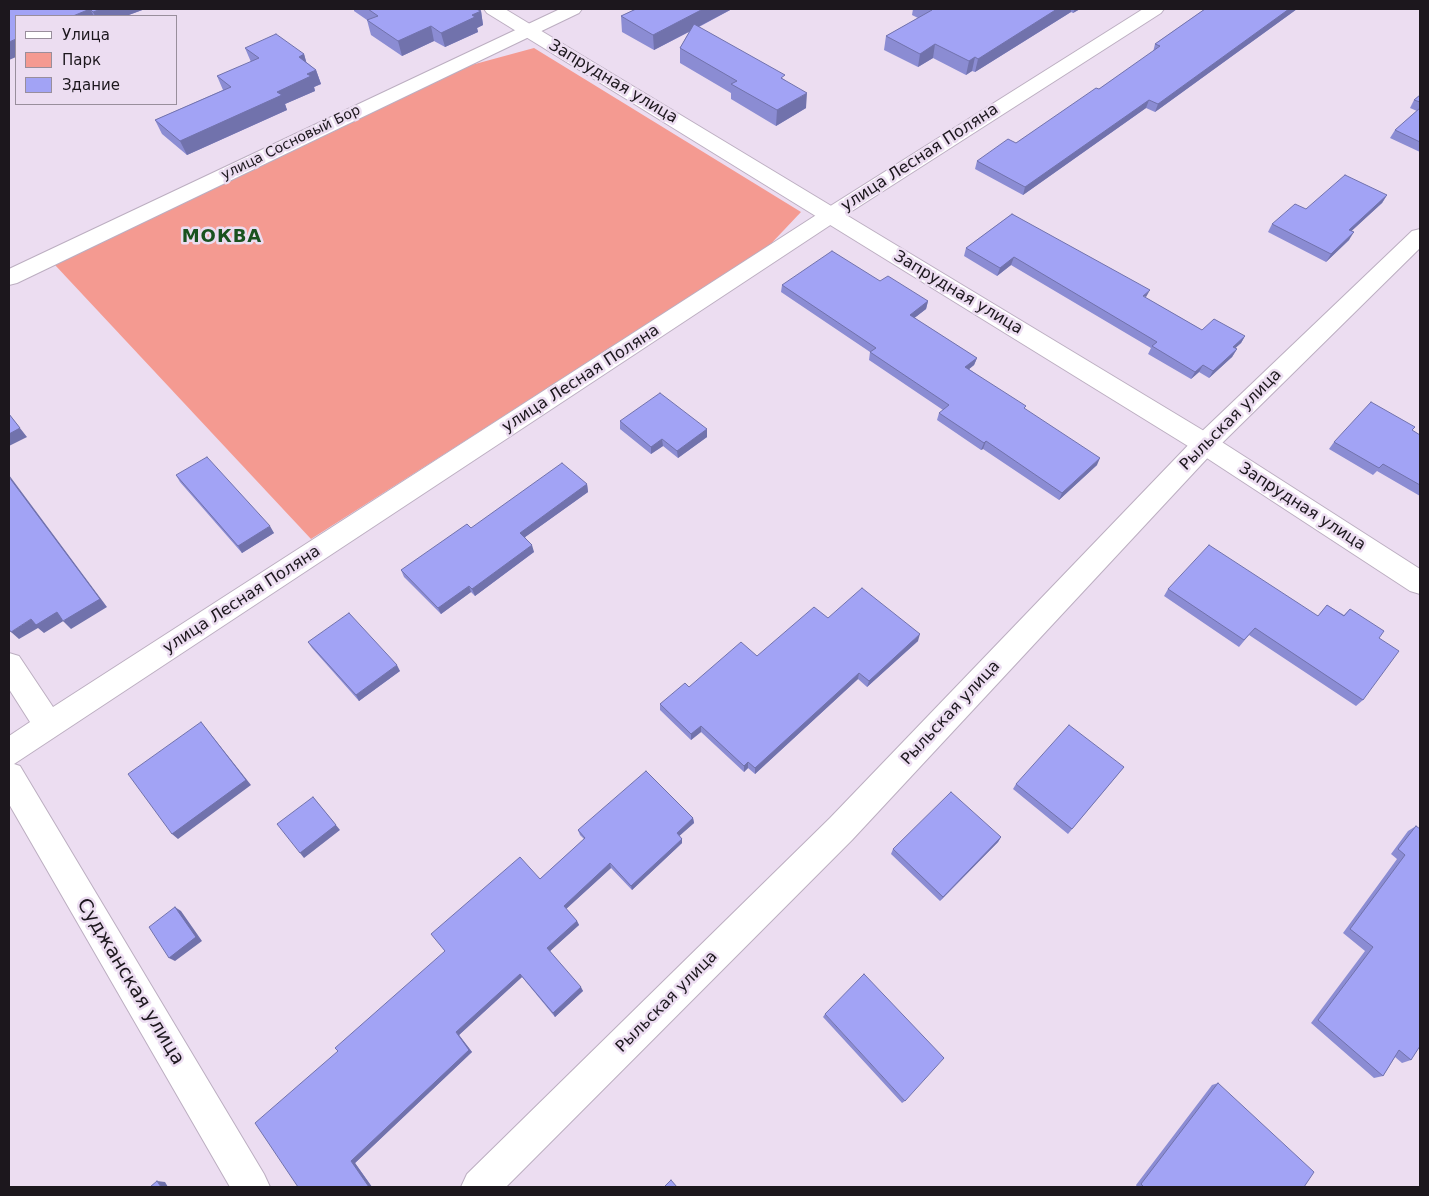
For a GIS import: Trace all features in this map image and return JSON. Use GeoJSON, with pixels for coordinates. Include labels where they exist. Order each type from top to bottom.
{"type":"FeatureCollection","features":[{"type":"Feature","properties":{"kind":"street","name":"Запрудная улица"},"geometry":{"type":"LineString","coordinates":[[493,9],[1205,444],[1420,583]]}},
{"type":"Feature","properties":{"kind":"street","name":"улица Сосновый Бор"},"geometry":{"type":"LineString","coordinates":[[9,278],[573,9]]}},
{"type":"Feature","properties":{"kind":"street","name":"улица Лесная Поляна"},"geometry":{"type":"LineString","coordinates":[[9,752],[831,215],[1155,9]]}},
{"type":"Feature","properties":{"kind":"street","name":"Рыльская улица"},"geometry":{"type":"LineString","coordinates":[[480,1187],[841,829],[1205,444],[1420,236]]}},
{"type":"Feature","properties":{"kind":"street"},"geometry":{"type":"LineString","coordinates":[[9,665],[49,726]]}},
{"type":"Feature","properties":{"kind":"street","name":"Суджанская улица"},"geometry":{"type":"LineString","coordinates":[[9,776],[251,1187]]}},
{"type":"Feature","properties":{"kind":"green space"},"geometry":{"type":"Polygon","coordinates":[[[534,48],[801,212],[766,249],[311,539],[55,265],[464,67],[534,48]]]}},
{"type":"Feature","properties":{"kind":"building"},"geometry":{"type":"Polygon","coordinates":[[[9,9],[90,9],[75,15],[15,15],[15,39],[9,42],[9,9]]]}},
{"type":"Feature","properties":{"kind":"building"},"geometry":{"type":"Polygon","coordinates":[[[90,9],[101,9],[93,12],[90,9]]]}},
{"type":"Feature","properties":{"kind":"building"},"geometry":{"type":"Polygon","coordinates":[[[368,9],[476,9],[481,11],[472,15],[475,17],[441,33],[431,26],[398,41],[367,20],[378,16],[368,9]]]}},
{"type":"Feature","properties":{"kind":"building"},"geometry":{"type":"Polygon","coordinates":[[[636,9],[703,9],[653,35],[621,16],[636,9]]]}},
{"type":"Feature","properties":{"kind":"building"},"geometry":{"type":"Polygon","coordinates":[[[930,9],[1057,9],[978,59],[975,57],[969,61],[935,44],[920,54],[886,36],[932,10],[930,9]]]}},
{"type":"Feature","properties":{"kind":"building"},"geometry":{"type":"Polygon","coordinates":[[[1205,9],[1289,9],[1158,104],[1149,100],[1025,187],[977,161],[1008,139],[1016,143],[1096,88],[1099,89],[1160,46],[1155,44],[1205,9]]]}},
{"type":"Feature","properties":{"kind":"building"},"geometry":{"type":"Polygon","coordinates":[[[694,24],[785,75],[781,78],[807,93],[777,110],[731,84],[737,81],[680,48],[694,24]]]}},
{"type":"Feature","properties":{"kind":"building"},"geometry":{"type":"Polygon","coordinates":[[[276,34],[304,54],[299,57],[316,70],[307,74],[311,76],[277,92],[282,95],[180,141],[155,120],[231,87],[217,76],[259,58],[245,48],[276,34]]]}},
{"type":"Feature","properties":{"kind":"building"},"geometry":{"type":"Polygon","coordinates":[[[1420,95],[1420,102],[1414,100],[1420,95]]]}},
{"type":"Feature","properties":{"kind":"building"},"geometry":{"type":"Polygon","coordinates":[[[1420,108],[1420,142],[1395,130],[1420,108]]]}},
{"type":"Feature","properties":{"kind":"building"},"geometry":{"type":"Polygon","coordinates":[[[1345,175],[1387,195],[1349,230],[1354,232],[1331,254],[1272,224],[1295,204],[1306,209],[1345,175]]]}},
{"type":"Feature","properties":{"kind":"building"},"geometry":{"type":"Polygon","coordinates":[[[1012,214],[1150,290],[1143,296],[1202,330],[1214,319],[1245,336],[1233,347],[1237,349],[1213,371],[1203,365],[1195,372],[1152,346],[1157,342],[1014,257],[1000,268],[966,248],[1012,214]]]}},
{"type":"Feature","properties":{"kind":"building"},"geometry":{"type":"Polygon","coordinates":[[[832,251],[880,281],[888,276],[928,301],[910,315],[977,358],[965,367],[1026,406],[1024,408],[1100,458],[1062,493],[986,441],[984,443],[939,413],[949,405],[870,352],[876,348],[782,285],[832,251]]]}},
{"type":"Feature","properties":{"kind":"building"},"geometry":{"type":"Polygon","coordinates":[[[660,393],[707,429],[677,451],[662,439],[651,447],[620,421],[660,393]]]}},
{"type":"Feature","properties":{"kind":"building"},"geometry":{"type":"Polygon","coordinates":[[[1371,402],[1415,427],[1412,430],[1420,435],[1420,485],[1383,464],[1379,468],[1334,442],[1371,402]]]}},
{"type":"Feature","properties":{"kind":"building"},"geometry":{"type":"Polygon","coordinates":[[[9,414],[20,428],[9,434],[9,414]]]}},
{"type":"Feature","properties":{"kind":"building"},"geometry":{"type":"Polygon","coordinates":[[[207,457],[270,526],[238,546],[176,475],[207,457]]]}},
{"type":"Feature","properties":{"kind":"building"},"geometry":{"type":"Polygon","coordinates":[[[562,463],[587,484],[520,533],[532,545],[472,589],[469,586],[438,608],[401,570],[467,524],[471,528],[562,463]]]}},
{"type":"Feature","properties":{"kind":"building"},"geometry":{"type":"Polygon","coordinates":[[[9,477],[100,599],[63,621],[57,612],[36,625],[31,619],[11,632],[9,629],[9,477]]]}},
{"type":"Feature","properties":{"kind":"building"},"geometry":{"type":"Polygon","coordinates":[[[1209,545],[1318,616],[1327,605],[1344,616],[1350,609],[1384,631],[1379,638],[1399,651],[1363,700],[1255,628],[1244,640],[1168,589],[1209,545]]]}},
{"type":"Feature","properties":{"kind":"building"},"geometry":{"type":"Polygon","coordinates":[[[862,588],[920,634],[869,681],[859,673],[755,768],[748,762],[744,766],[701,726],[691,734],[660,704],[685,683],[689,687],[741,642],[757,656],[814,607],[828,618],[862,588]]]}},
{"type":"Feature","properties":{"kind":"building"},"geometry":{"type":"Polygon","coordinates":[[[349,613],[397,665],[356,695],[308,642],[349,613]]]}},
{"type":"Feature","properties":{"kind":"building"},"geometry":{"type":"Polygon","coordinates":[[[201,722],[246,780],[172,834],[128,774],[201,722]]]}},
{"type":"Feature","properties":{"kind":"building"},"geometry":{"type":"Polygon","coordinates":[[[1069,725],[1124,767],[1072,829],[1016,784],[1069,725]]]}},
{"type":"Feature","properties":{"kind":"building"},"geometry":{"type":"Polygon","coordinates":[[[646,771],[693,818],[677,833],[682,839],[631,886],[610,863],[564,906],[577,921],[547,948],[581,987],[553,1013],[520,974],[456,1032],[469,1050],[351,1161],[369,1187],[298,1187],[255,1123],[338,1051],[335,1048],[445,951],[431,934],[520,857],[540,879],[585,838],[578,830],[646,771]]]}},
{"type":"Feature","properties":{"kind":"building"},"geometry":{"type":"Polygon","coordinates":[[[951,792],[1001,837],[943,897],[893,849],[951,792]]]}},
{"type":"Feature","properties":{"kind":"building"},"geometry":{"type":"Polygon","coordinates":[[[313,797],[336,825],[300,853],[277,824],[313,797]]]}},
{"type":"Feature","properties":{"kind":"building"},"geometry":{"type":"Polygon","coordinates":[[[1416,826],[1420,829],[1420,1046],[1411,1060],[1399,1050],[1383,1076],[1318,1020],[1373,947],[1350,929],[1405,855],[1398,849],[1416,826]]]}},
{"type":"Feature","properties":{"kind":"building"},"geometry":{"type":"Polygon","coordinates":[[[175,907],[196,937],[169,958],[149,927],[175,907]]]}},
{"type":"Feature","properties":{"kind":"building"},"geometry":{"type":"Polygon","coordinates":[[[864,974],[944,1058],[905,1101],[825,1014],[864,974]]]}},
{"type":"Feature","properties":{"kind":"building"},"geometry":{"type":"Polygon","coordinates":[[[1218,1083],[1314,1172],[1304,1187],[1144,1187],[1141,1184],[1218,1083]]]}},
{"type":"Feature","properties":{"kind":"building"},"geometry":{"type":"Polygon","coordinates":[[[671,1180],[677,1187],[664,1187],[671,1180]]]}},
{"type":"Feature","properties":{"kind":"building"},"geometry":{"type":"Polygon","coordinates":[[[157,1181],[161,1187],[150,1187],[157,1181]]]}},
{"type":"Feature","properties":{"kind":"district","name":"МОКВА"},"geometry":{"type":"Point","coordinates":[222,237]}}]}
